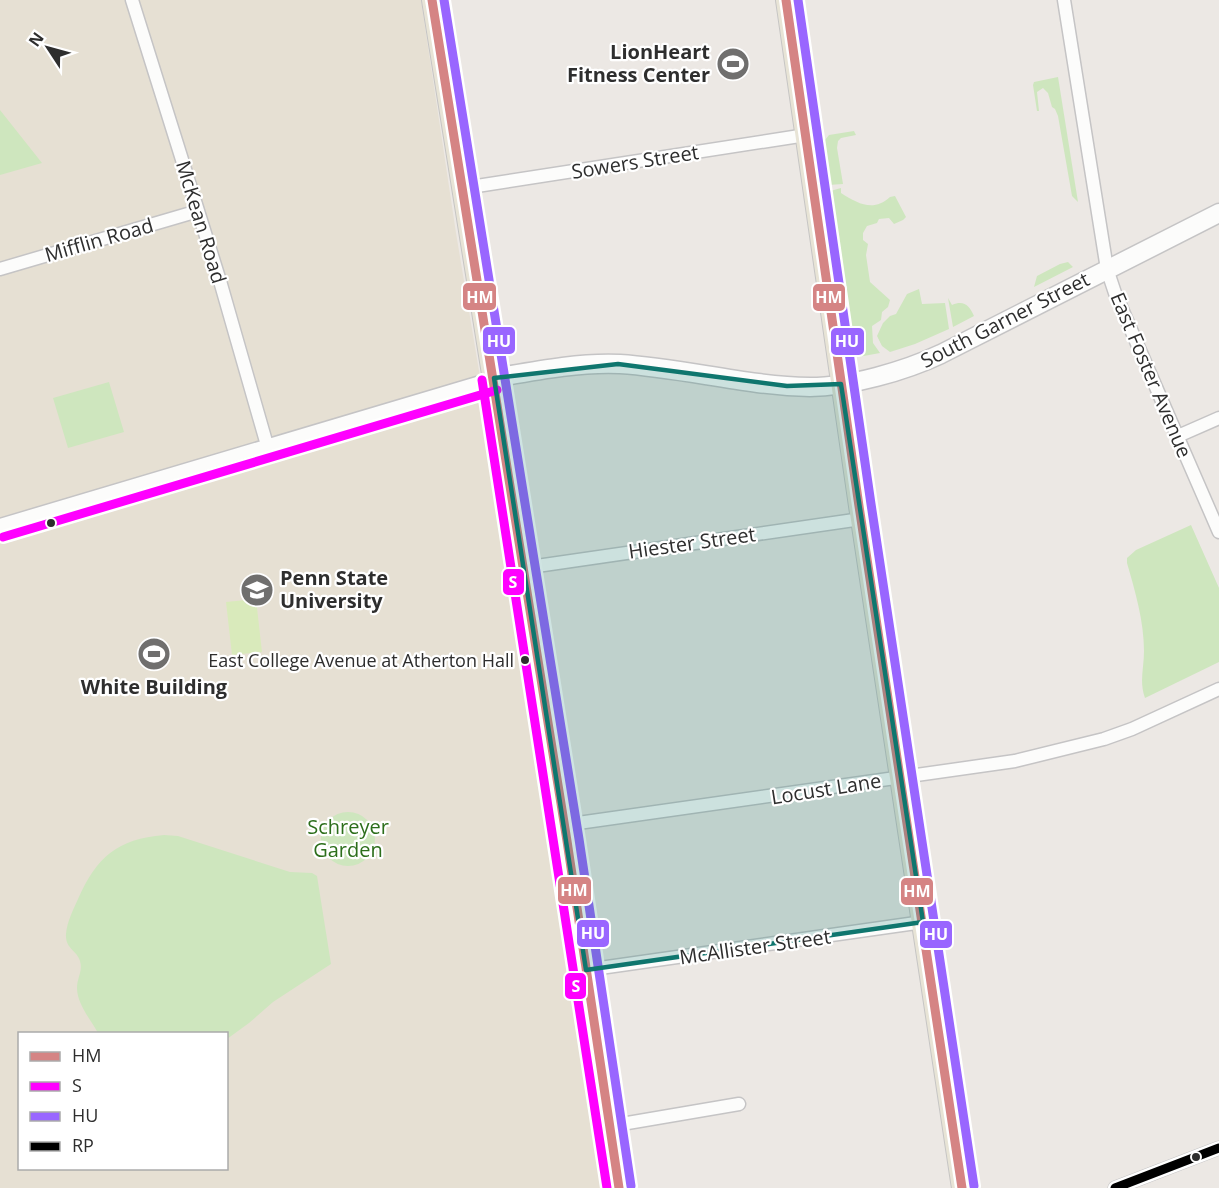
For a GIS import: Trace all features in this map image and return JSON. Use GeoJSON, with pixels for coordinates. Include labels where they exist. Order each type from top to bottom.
{"type":"FeatureCollection","features":[{"type":"Feature","properties":{"kind":"main road"},"geometry":{"type":"LineString","coordinates":[[432,0],[494,378],[619,1188]]}},
{"type":"Feature","properties":{"kind":"main road"},"geometry":{"type":"LineString","coordinates":[[786,0],[841,384],[962,1188]]}},
{"type":"Feature","properties":{"kind":"street","name":"McKean Road"},"geometry":{"type":"LineString","coordinates":[[132,0],[198,211],[267,445]]}},
{"type":"Feature","properties":{"kind":"street","name":"East Foster Avenue"},"geometry":{"type":"LineString","coordinates":[[1064,0],[1107,269],[1115,293],[1219,532]]}},
{"type":"Feature","properties":{"kind":"street","name":"Sowers Street"},"geometry":{"type":"LineString","coordinates":[[464,188],[806,135]]}},
{"type":"Feature","properties":{"kind":"street","name":"Mifflin Road"},"geometry":{"type":"LineString","coordinates":[[0,269],[198,211]]}},
{"type":"Feature","properties":{"kind":"street","name":"South Garner Street"},"geometry":{"type":"LineString","coordinates":[[494,378],[574,366],[618,364],[679,370],[787,386],[812,387],[841,384],[922,363],[1219,213]]}},
{"type":"Feature","properties":{"kind":"street"},"geometry":{"type":"LineString","coordinates":[[0,525],[494,378]]}},
{"type":"Feature","properties":{"kind":"street"},"geometry":{"type":"LineString","coordinates":[[1178,436],[1219,418]]}},
{"type":"Feature","properties":{"kind":"street","name":"Hiester Street"},"geometry":{"type":"LineString","coordinates":[[523,568],[861,519]]}},
{"type":"Feature","properties":{"kind":"street","name":"Locust Lane"},"geometry":{"type":"LineString","coordinates":[[564,825],[1015,761],[1104,739],[1132,729],[1219,689]]}},
{"type":"Feature","properties":{"kind":"street","name":"McAllister Street"},"geometry":{"type":"LineString","coordinates":[[586,970],[923,922]]}},
{"type":"Feature","properties":{"kind":"street"},"geometry":{"type":"LineString","coordinates":[[610,1126],[739,1104]]}},
{"type":"Feature","properties":{"kind":"street"},"geometry":{"type":"LineString","coordinates":[[1115,1188],[1219,1148]]}},
{"type":"Feature","properties":{"kind":"highlighted area"},"geometry":{"type":"Polygon","coordinates":[[[618,364],[787,386],[841,384],[923,922],[586,970],[494,378],[618,364]]]}},
{"type":"Feature","properties":{"kind":"shaded area","name":"Penn State University"},"geometry":{"type":"Polygon","coordinates":[[[0,0],[421,0],[456,233],[498,485],[604,1188],[0,1188],[0,0]]]}},
{"type":"Feature","properties":{"kind":"green space"},"geometry":{"type":"Polygon","coordinates":[[[1058,77],[1078,202],[1072,196],[1058,116],[1052,107],[1048,93],[1043,88],[1037,92],[1039,111],[1037,111],[1034,82],[1058,77]]]}},
{"type":"Feature","properties":{"kind":"green space"},"geometry":{"type":"Polygon","coordinates":[[[0,110],[42,163],[0,175],[0,110]]]}},
{"type":"Feature","properties":{"kind":"green space"},"geometry":{"type":"Polygon","coordinates":[[[854,131],[856,135],[841,138],[838,141],[837,148],[843,184],[828,185],[827,165],[823,165],[821,145],[829,135],[854,131]]]}},
{"type":"Feature","properties":{"kind":"green space"},"geometry":{"type":"Polygon","coordinates":[[[841,188],[841,193],[866,205],[878,204],[895,196],[906,217],[894,224],[889,218],[879,219],[877,223],[867,226],[863,233],[863,240],[868,244],[866,255],[870,282],[890,300],[888,307],[882,312],[881,320],[872,326],[873,343],[880,353],[858,357],[851,351],[837,259],[841,258],[841,247],[836,248],[827,192],[841,188]]]}},
{"type":"Feature","properties":{"kind":"green space"},"geometry":{"type":"Polygon","coordinates":[[[1068,262],[1073,267],[1034,287],[1037,276],[1068,262]]]}},
{"type":"Feature","properties":{"kind":"green space"},"geometry":{"type":"Polygon","coordinates":[[[919,289],[922,304],[945,303],[949,329],[890,352],[882,346],[877,336],[883,323],[896,314],[907,294],[919,289]]]}},
{"type":"Feature","properties":{"kind":"green space"},"geometry":{"type":"Polygon","coordinates":[[[948,298],[952,305],[960,303],[966,305],[974,316],[953,327],[948,298]]]}},
{"type":"Feature","properties":{"kind":"green space"},"geometry":{"type":"Polygon","coordinates":[[[109,382],[124,432],[68,448],[53,398],[109,382]]]}},
{"type":"Feature","properties":{"kind":"green space"},"geometry":{"type":"Polygon","coordinates":[[[1191,525],[1219,588],[1219,662],[1145,698],[1142,681],[1144,651],[1142,629],[1127,558],[1136,550],[1191,525]]]}},
{"type":"Feature","properties":{"kind":"green space"},"geometry":{"type":"Polygon","coordinates":[[[256,599],[262,652],[232,655],[226,602],[256,599]]]}},
{"type":"Feature","properties":{"kind":"green space","name":"Schreyer Garden"},"geometry":{"type":"Polygon","coordinates":[[[348,812],[358,814],[367,820],[373,829],[375,839],[373,849],[367,858],[358,864],[348,866],[338,864],[329,858],[323,849],[321,839],[323,829],[329,820],[338,814],[348,812]]]}},
{"type":"Feature","properties":{"kind":"green space"},"geometry":{"type":"Polygon","coordinates":[[[178,836],[290,872],[312,873],[317,876],[331,964],[273,1002],[228,1038],[228,1032],[97,1032],[79,1000],[77,988],[81,965],[66,939],[70,916],[85,884],[101,861],[121,846],[148,837],[178,836]]]}},
{"type":"Feature","properties":{"kind":"transit line","name":"HM"},"geometry":{"type":"LineString","coordinates":[[432,0],[567,841],[619,1188]]}},
{"type":"Feature","properties":{"kind":"transit line","name":"HU"},"geometry":{"type":"LineString","coordinates":[[444,0],[579,839],[631,1186]]}},
{"type":"Feature","properties":{"kind":"transit line","name":"HM"},"geometry":{"type":"LineString","coordinates":[[786,0],[859,506],[962,1188]]}},
{"type":"Feature","properties":{"kind":"transit line","name":"HU"},"geometry":{"type":"LineString","coordinates":[[798,0],[974,1186]]}},
{"type":"Feature","properties":{"kind":"transit line","name":"S"},"geometry":{"type":"LineString","coordinates":[[482,380],[607,1188]]}},
{"type":"Feature","properties":{"kind":"transit line","name":"S"},"geometry":{"type":"LineString","coordinates":[[3,537],[497,390]]}},
{"type":"Feature","properties":{"kind":"transit line","name":"RP"},"geometry":{"type":"LineString","coordinates":[[1115,1188],[1219,1148]]}},
{"type":"Feature","properties":{"kind":"place","name":"LionHeart Fitness Center"},"geometry":{"type":"Point","coordinates":[733,64]}},
{"type":"Feature","properties":{"kind":"place","name":"Penn State University"},"geometry":{"type":"Point","coordinates":[257,590]}},
{"type":"Feature","properties":{"kind":"place","name":"White Building"},"geometry":{"type":"Point","coordinates":[154,654]}},
{"type":"Feature","properties":{"kind":"place","name":"East College Avenue at Atherton Hall"},"geometry":{"type":"Point","coordinates":[525,660]}}]}
